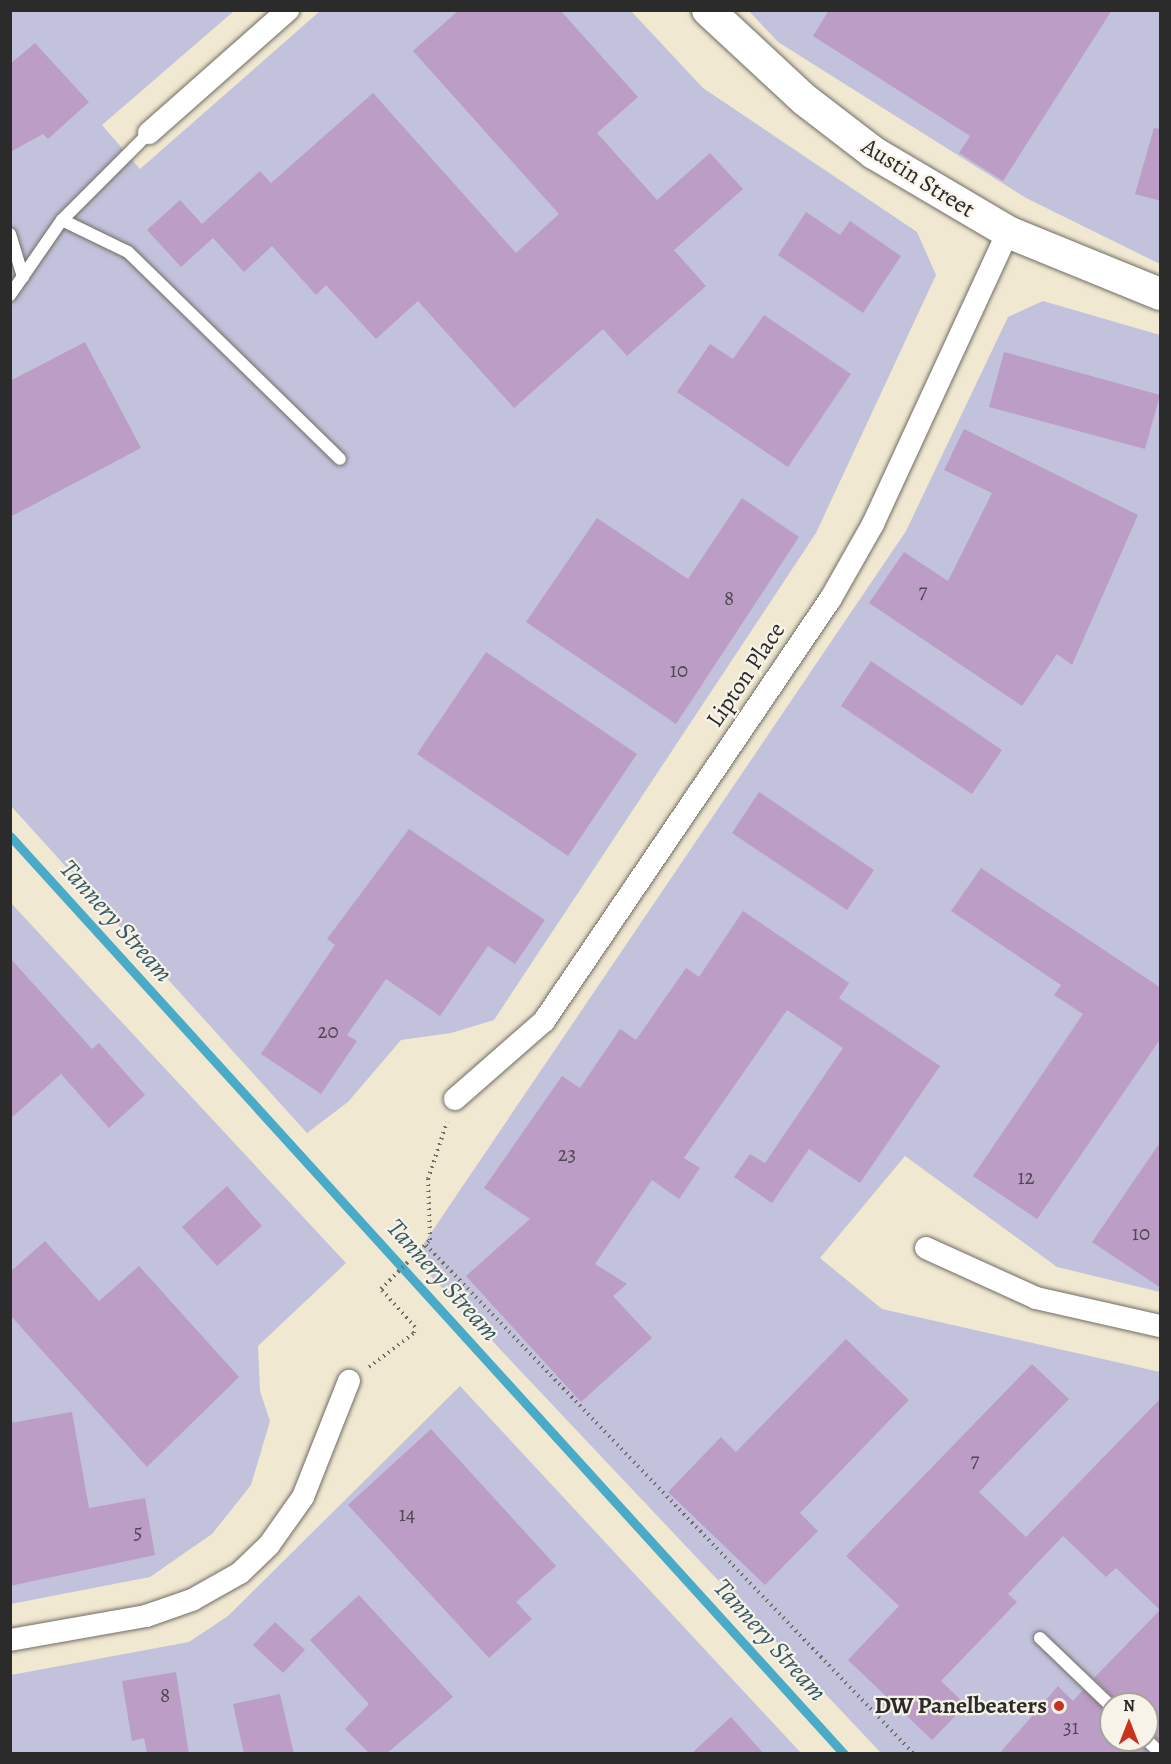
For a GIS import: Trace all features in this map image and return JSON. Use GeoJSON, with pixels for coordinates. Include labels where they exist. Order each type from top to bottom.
{"type":"FeatureCollection","features":[{"type":"Feature","properties":{"kind":"main road","name":"Austin Street"},"geometry":{"type":"LineString","coordinates":[[708,10],[805,100],[874,153],[1008,232],[1161,294]]}},
{"type":"Feature","properties":{"kind":"street"},"geometry":{"type":"LineString","coordinates":[[149,133],[288,10]]}},
{"type":"Feature","properties":{"kind":"street","name":"Lipton Place"},"geometry":{"type":"LineString","coordinates":[[455,1099],[544,1021],[831,598],[873,524],[1008,232]]}},
{"type":"Feature","properties":{"kind":"street"},"geometry":{"type":"LineString","coordinates":[[926,1248],[1036,1298],[1161,1326]]}},
{"type":"Feature","properties":{"kind":"street"},"geometry":{"type":"LineString","coordinates":[[10,1640],[146,1616],[192,1600],[240,1572],[269,1545],[303,1497],[349,1381]]}},
{"type":"Feature","properties":{"kind":"lane"},"geometry":{"type":"LineString","coordinates":[[10,295],[62,220],[149,133]]}},
{"type":"Feature","properties":{"kind":"lane"},"geometry":{"type":"LineString","coordinates":[[62,220],[128,252],[340,459]]}},
{"type":"Feature","properties":{"kind":"lane"},"geometry":{"type":"LineString","coordinates":[[10,234],[22,277]]}},
{"type":"Feature","properties":{"kind":"lane"},"geometry":{"type":"LineString","coordinates":[[1040,1638],[1099,1695]]}},
{"type":"Feature","properties":{"kind":"path"},"geometry":{"type":"LineString","coordinates":[[349,1381],[414,1333],[415,1327],[381,1289],[426,1245],[428,1179],[455,1099]]}},
{"type":"Feature","properties":{"kind":"path"},"geometry":{"type":"LineString","coordinates":[[426,1245],[914,1754]]}},
{"type":"Feature","properties":{"kind":"shaded area"},"geometry":{"type":"Polygon","coordinates":[[[10,11],[234,11],[102,125],[140,169],[320,11],[631,11],[703,88],[917,232],[936,275],[816,533],[494,1020],[451,1033],[401,1040],[348,1102],[307,1133],[11,806],[10,11]]]}},
{"type":"Feature","properties":{"kind":"shaded area"},"geometry":{"type":"Polygon","coordinates":[[[749,11],[1160,11],[1160,264],[1026,198],[778,42],[749,11]]]}},
{"type":"Feature","properties":{"kind":"shaded area"},"geometry":{"type":"Polygon","coordinates":[[[1043,301],[1160,335],[1160,1292],[1057,1267],[905,1156],[820,1258],[882,1309],[1160,1372],[1160,1753],[881,1753],[414,1258],[906,531],[1008,317],[1043,301]]]}},
{"type":"Feature","properties":{"kind":"shaded area"},"geometry":{"type":"Polygon","coordinates":[[[10,902],[346,1263],[258,1346],[260,1391],[270,1421],[251,1485],[212,1534],[150,1577],[11,1604],[10,902]]]}},
{"type":"Feature","properties":{"kind":"shaded area"},"geometry":{"type":"Polygon","coordinates":[[[460,1386],[801,1753],[11,1754],[11,1675],[189,1642],[228,1616],[460,1386]]]}},
{"type":"Feature","properties":{"kind":"building"},"geometry":{"type":"Polygon","coordinates":[[[459,10],[560,10],[638,97],[597,133],[657,200],[710,153],[743,189],[674,250],[706,286],[627,356],[603,329],[514,408],[418,301],[376,339],[326,285],[316,295],[272,246],[244,272],[213,238],[181,267],[147,230],[180,200],[202,224],[260,171],[271,183],[373,93],[516,253],[559,214],[413,51],[459,10]]]}},
{"type":"Feature","properties":{"kind":"building"},"geometry":{"type":"Polygon","coordinates":[[[829,10],[1112,10],[1003,181],[959,153],[970,136],[813,36],[829,10]]]}},
{"type":"Feature","properties":{"kind":"building"},"geometry":{"type":"Polygon","coordinates":[[[35,43],[89,102],[48,139],[43,134],[10,152],[10,64],[35,43]]]}},
{"type":"Feature","properties":{"kind":"building"},"geometry":{"type":"Polygon","coordinates":[[[1154,128],[1161,129],[1161,201],[1135,194],[1154,128]]]}},
{"type":"Feature","properties":{"kind":"building"},"geometry":{"type":"Polygon","coordinates":[[[806,212],[840,235],[850,221],[901,256],[863,313],[778,255],[806,212]]]}},
{"type":"Feature","properties":{"kind":"building"},"geometry":{"type":"Polygon","coordinates":[[[764,315],[851,374],[788,467],[677,392],[710,344],[733,359],[764,315]]]}},
{"type":"Feature","properties":{"kind":"building"},"geometry":{"type":"Polygon","coordinates":[[[85,342],[141,448],[10,517],[10,381],[85,342]]]}},
{"type":"Feature","properties":{"kind":"building"},"geometry":{"type":"Polygon","coordinates":[[[1004,352],[1160,395],[1145,449],[989,407],[1004,352]]]}},
{"type":"Feature","properties":{"kind":"building"},"geometry":{"type":"Polygon","coordinates":[[[964,429],[1138,515],[1072,665],[1057,654],[1022,706],[869,603],[904,552],[948,581],[992,493],[944,470],[964,429]]]}},
{"type":"Feature","properties":{"kind":"building"},"geometry":{"type":"Polygon","coordinates":[[[742,498],[799,537],[676,724],[526,622],[597,518],[688,579],[742,498]]]}},
{"type":"Feature","properties":{"kind":"building"},"geometry":{"type":"Polygon","coordinates":[[[486,652],[637,754],[568,856],[417,754],[486,652]]]}},
{"type":"Feature","properties":{"kind":"building"},"geometry":{"type":"Polygon","coordinates":[[[871,661],[1002,750],[972,794],[841,706],[871,661]]]}},
{"type":"Feature","properties":{"kind":"building"},"geometry":{"type":"Polygon","coordinates":[[[759,792],[874,870],[847,910],[732,833],[759,792]]]}},
{"type":"Feature","properties":{"kind":"building"},"geometry":{"type":"Polygon","coordinates":[[[409,829],[545,920],[515,964],[488,946],[440,1016],[386,979],[347,1035],[357,1041],[321,1094],[261,1054],[335,945],[327,939],[409,829]]]}},
{"type":"Feature","properties":{"kind":"building"},"geometry":{"type":"Polygon","coordinates":[[[981,868],[1161,988],[1161,1038],[1037,1219],[973,1176],[1083,1014],[1054,995],[1061,985],[951,911],[981,868]]]}},
{"type":"Feature","properties":{"kind":"building"},"geometry":{"type":"Polygon","coordinates":[[[743,911],[849,983],[839,998],[940,1066],[860,1183],[809,1149],[772,1203],[734,1177],[750,1154],[765,1163],[843,1048],[787,1010],[684,1158],[700,1168],[679,1199],[652,1180],[595,1264],[627,1284],[613,1296],[652,1338],[581,1402],[466,1276],[530,1219],[484,1188],[562,1076],[580,1088],[620,1029],[636,1040],[686,968],[699,977],[743,911]]]}},
{"type":"Feature","properties":{"kind":"building"},"geometry":{"type":"Polygon","coordinates":[[[10,958],[92,1049],[99,1043],[145,1095],[109,1128],[61,1074],[10,1119],[10,958]]]}},
{"type":"Feature","properties":{"kind":"building"},"geometry":{"type":"Polygon","coordinates":[[[1161,1141],[1161,1288],[1092,1242],[1161,1141]]]}},
{"type":"Feature","properties":{"kind":"building"},"geometry":{"type":"Polygon","coordinates":[[[227,1186],[262,1226],[217,1266],[182,1227],[227,1186]]]}},
{"type":"Feature","properties":{"kind":"building"},"geometry":{"type":"Polygon","coordinates":[[[45,1241],[99,1301],[139,1266],[239,1377],[147,1467],[10,1315],[10,1272],[45,1241]]]}},
{"type":"Feature","properties":{"kind":"building"},"geometry":{"type":"Polygon","coordinates":[[[846,1339],[909,1400],[800,1513],[818,1531],[765,1585],[668,1492],[721,1437],[736,1452],[846,1339]]]}},
{"type":"Feature","properties":{"kind":"building"},"geometry":{"type":"Polygon","coordinates":[[[1032,1364],[1069,1399],[979,1492],[1026,1537],[1161,1398],[1161,1742],[1159,1741],[1159,1692],[1107,1692],[1094,1678],[1160,1610],[1116,1568],[1106,1577],[1063,1536],[1008,1594],[1017,1602],[941,1681],[966,1705],[932,1740],[848,1660],[899,1606],[846,1556],[1032,1364]]]}},
{"type":"Feature","properties":{"kind":"building"},"geometry":{"type":"Polygon","coordinates":[[[72,1412],[89,1508],[145,1498],[155,1555],[10,1586],[10,1423],[72,1412]]]}},
{"type":"Feature","properties":{"kind":"building"},"geometry":{"type":"Polygon","coordinates":[[[431,1429],[556,1566],[516,1602],[532,1619],[489,1658],[348,1505],[431,1429]]]}},
{"type":"Feature","properties":{"kind":"building"},"geometry":{"type":"Polygon","coordinates":[[[359,1595],[453,1697],[386,1754],[370,1754],[345,1729],[369,1704],[310,1640],[359,1595]]]}},
{"type":"Feature","properties":{"kind":"building"},"geometry":{"type":"Polygon","coordinates":[[[275,1622],[305,1650],[283,1673],[253,1645],[275,1622]]]}},
{"type":"Feature","properties":{"kind":"building"},"geometry":{"type":"Polygon","coordinates":[[[176,1672],[189,1754],[147,1754],[144,1738],[132,1741],[122,1681],[176,1672]]]}},
{"type":"Feature","properties":{"kind":"building","name":"DW Panelbeaters"},"geometry":{"type":"Polygon","coordinates":[[[1058,1686],[1073,1701],[1083,1690],[1099,1704],[1099,1752],[1148,1752],[1149,1754],[999,1754],[1058,1686]]]}},
{"type":"Feature","properties":{"kind":"building"},"geometry":{"type":"Polygon","coordinates":[[[280,1694],[294,1754],[244,1754],[233,1704],[280,1694]]]}},
{"type":"Feature","properties":{"kind":"building"},"geometry":{"type":"Polygon","coordinates":[[[731,1717],[764,1754],[691,1754],[731,1717]]]}},
{"type":"Feature","properties":{"kind":"waterway","name":"Tannery Stream"},"geometry":{"type":"LineString","coordinates":[[10,836],[844,1754]]}},
{"type":"Feature","properties":{"kind":"place","name":"DW Panelbeaters"},"geometry":{"type":"Point","coordinates":[1059,1706]}}]}
